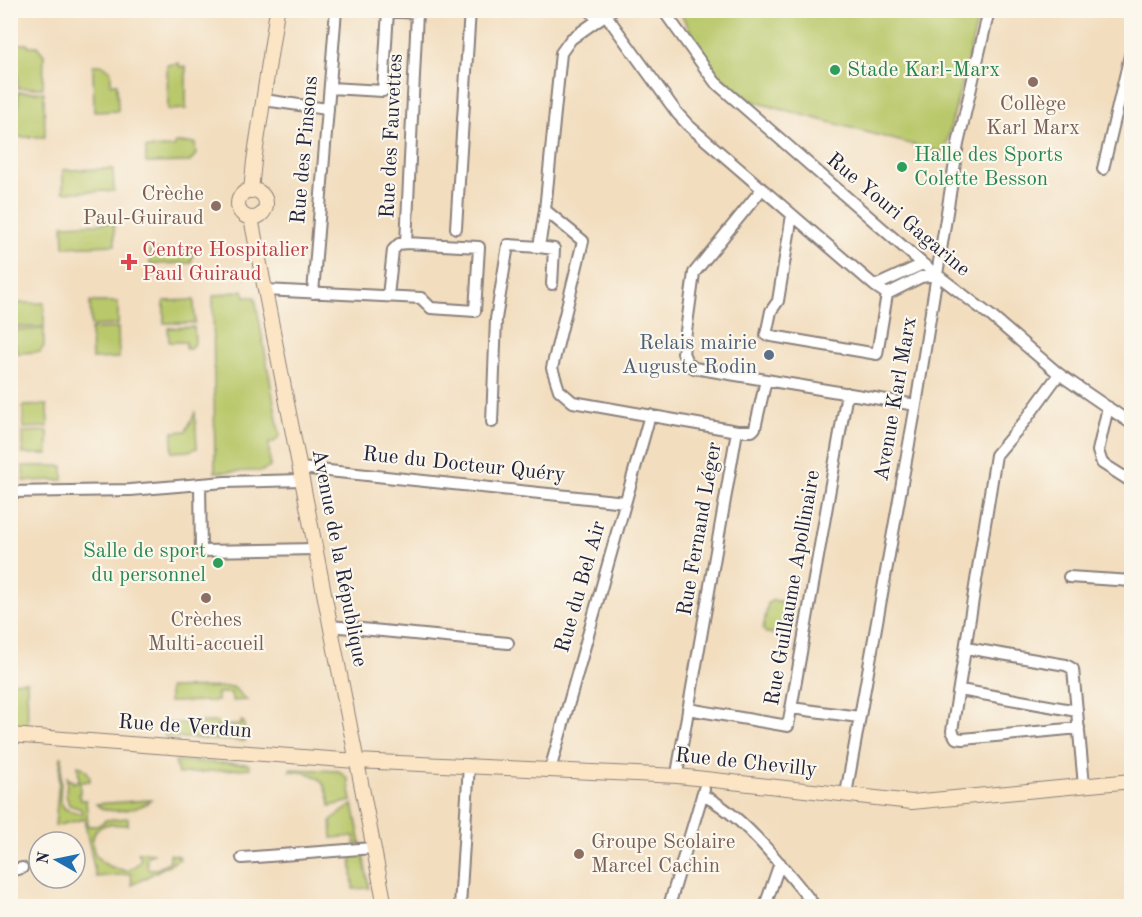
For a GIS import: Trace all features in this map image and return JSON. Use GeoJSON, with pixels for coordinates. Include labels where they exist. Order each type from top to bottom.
{"type":"FeatureCollection","features":[{"type":"Feature","properties":{"kind":"street","name":"Avenue de la République"},"geometry":{"type":"LineString","coordinates":[[277,10],[251,191],[244,194],[238,204],[243,215],[251,218],[385,906]]}},
{"type":"Feature","properties":{"kind":"street","name":"Rue des Pinsons"},"geometry":{"type":"LineString","coordinates":[[313,293],[336,10]]}},
{"type":"Feature","properties":{"kind":"street","name":"Rue des Fauvettes"},"geometry":{"type":"LineString","coordinates":[[373,10],[417,13],[406,243],[399,244],[393,250],[388,296]]}},
{"type":"Feature","properties":{"kind":"street"},"geometry":{"type":"LineString","coordinates":[[456,228],[470,10]]}},
{"type":"Feature","properties":{"kind":"street"},"geometry":{"type":"LineString","coordinates":[[590,10],[605,15],[677,113],[792,215],[887,294]]}},
{"type":"Feature","properties":{"kind":"street","name":"Rue Youri Gagarine"},"geometry":{"type":"LineString","coordinates":[[663,10],[715,82],[923,264],[991,316],[1059,374],[1131,424]]}},
{"type":"Feature","properties":{"kind":"street","name":"Avenue Karl Marx"},"geometry":{"type":"LineString","coordinates":[[846,794],[916,405],[958,144],[989,10]]}},
{"type":"Feature","properties":{"kind":"street"},"geometry":{"type":"LineString","coordinates":[[330,88],[383,91],[388,11]]}},
{"type":"Feature","properties":{"kind":"street"},"geometry":{"type":"LineString","coordinates":[[539,247],[561,53],[571,39],[605,15]]}},
{"type":"Feature","properties":{"kind":"street"},"geometry":{"type":"LineString","coordinates":[[1103,169],[1131,47]]}},
{"type":"Feature","properties":{"kind":"street"},"geometry":{"type":"LineString","coordinates":[[264,100],[327,109]]}},
{"type":"Feature","properties":{"kind":"street"},"geometry":{"type":"LineString","coordinates":[[762,189],[694,273],[683,353],[687,363],[694,368],[916,405]]}},
{"type":"Feature","properties":{"kind":"street"},"geometry":{"type":"LineString","coordinates":[[251,191],[260,193],[266,205],[260,216],[251,218]]}},
{"type":"Feature","properties":{"kind":"street","name":"Rue Fernand Léger"},"geometry":{"type":"LineString","coordinates":[[545,210],[583,241],[552,368],[559,390],[573,402],[737,431],[678,776]]}},
{"type":"Feature","properties":{"kind":"street"},"geometry":{"type":"LineString","coordinates":[[792,215],[778,301],[771,311],[766,335],[877,354],[887,294]]}},
{"type":"Feature","properties":{"kind":"street"},"geometry":{"type":"LineString","coordinates":[[265,290],[421,298],[431,308],[475,311],[479,248],[406,243]]}},
{"type":"Feature","properties":{"kind":"street"},"geometry":{"type":"LineString","coordinates":[[492,422],[496,319],[508,245],[554,249],[552,284]]}},
{"type":"Feature","properties":{"kind":"street"},"geometry":{"type":"LineString","coordinates":[[875,286],[923,264]]}},
{"type":"Feature","properties":{"kind":"street"},"geometry":{"type":"LineString","coordinates":[[887,294],[921,277],[936,274]]}},
{"type":"Feature","properties":{"kind":"street"},"geometry":{"type":"LineString","coordinates":[[1059,374],[1024,422],[996,455],[952,731],[956,738],[1078,728]]}},
{"type":"Feature","properties":{"kind":"street"},"geometry":{"type":"LineString","coordinates":[[737,431],[752,431],[755,428],[766,380]]}},
{"type":"Feature","properties":{"kind":"street","name":"Rue Guillaume Apollinaire"},"geometry":{"type":"LineString","coordinates":[[688,709],[788,726],[848,393]]}},
{"type":"Feature","properties":{"kind":"street"},"geometry":{"type":"LineString","coordinates":[[1108,407],[1098,451],[1102,463],[1131,482]]}},
{"type":"Feature","properties":{"kind":"street","name":"Rue du Bel Air"},"geometry":{"type":"LineString","coordinates":[[550,770],[650,415]]}},
{"type":"Feature","properties":{"kind":"street","name":"Rue du Docteur Quéry"},"geometry":{"type":"LineString","coordinates":[[10,492],[130,490],[301,474],[625,502]]}},
{"type":"Feature","properties":{"kind":"street"},"geometry":{"type":"LineString","coordinates":[[200,484],[201,551],[316,549]]}},
{"type":"Feature","properties":{"kind":"street"},"geometry":{"type":"LineString","coordinates":[[1069,577],[1131,581]]}},
{"type":"Feature","properties":{"kind":"street"},"geometry":{"type":"LineString","coordinates":[[330,626],[508,643]]}},
{"type":"Feature","properties":{"kind":"street"},"geometry":{"type":"LineString","coordinates":[[966,648],[1071,668],[1074,671],[1084,785]]}},
{"type":"Feature","properties":{"kind":"street"},"geometry":{"type":"LineString","coordinates":[[960,690],[1077,711]]}},
{"type":"Feature","properties":{"kind":"street"},"geometry":{"type":"LineString","coordinates":[[791,708],[859,717]]}},
{"type":"Feature","properties":{"kind":"street","name":"Rue de Verdun"},"geometry":{"type":"LineString","coordinates":[[10,735],[356,760]]}},
{"type":"Feature","properties":{"kind":"street","name":"Rue de Chevilly"},"geometry":{"type":"LineString","coordinates":[[356,760],[705,778],[912,802],[1131,781]]}},
{"type":"Feature","properties":{"kind":"street"},"geometry":{"type":"LineString","coordinates":[[460,906],[469,765]]}},
{"type":"Feature","properties":{"kind":"street"},"geometry":{"type":"LineString","coordinates":[[669,906],[705,778]]}},
{"type":"Feature","properties":{"kind":"street"},"geometry":{"type":"LineString","coordinates":[[702,795],[713,800],[736,820],[780,863],[815,906]]}},
{"type":"Feature","properties":{"kind":"street"},"geometry":{"type":"LineString","coordinates":[[242,858],[373,848]]}},
{"type":"Feature","properties":{"kind":"street"},"geometry":{"type":"LineString","coordinates":[[765,906],[780,863]]}},
{"type":"Feature","properties":{"kind":"street"},"geometry":{"type":"LineString","coordinates":[[10,872],[22,868]]}},
{"type":"Feature","properties":{"kind":"green space"},"geometry":{"type":"Polygon","coordinates":[[[679,11],[933,11],[978,19],[944,153],[751,101],[715,72],[679,11]]]}},
{"type":"Feature","properties":{"kind":"green space"},"geometry":{"type":"Polygon","coordinates":[[[12,44],[37,46],[44,55],[43,88],[18,88],[17,70],[11,67],[12,44]]]}},
{"type":"Feature","properties":{"kind":"green space"},"geometry":{"type":"Polygon","coordinates":[[[179,63],[180,67],[186,67],[186,109],[168,110],[167,65],[179,63]]]}},
{"type":"Feature","properties":{"kind":"green space"},"geometry":{"type":"Polygon","coordinates":[[[93,65],[103,65],[111,71],[111,84],[117,84],[118,111],[94,112],[93,65]]]}},
{"type":"Feature","properties":{"kind":"green space"},"geometry":{"type":"Polygon","coordinates":[[[18,92],[44,92],[45,137],[12,137],[11,114],[18,111],[18,92]]]}},
{"type":"Feature","properties":{"kind":"green space"},"geometry":{"type":"Polygon","coordinates":[[[176,143],[195,143],[196,154],[190,162],[146,163],[146,148],[174,147],[176,143]]]}},
{"type":"Feature","properties":{"kind":"green space"},"geometry":{"type":"Polygon","coordinates":[[[113,169],[114,191],[63,192],[63,170],[113,169]]]}},
{"type":"Feature","properties":{"kind":"green space"},"geometry":{"type":"Polygon","coordinates":[[[114,223],[115,245],[64,247],[63,225],[114,223]]]}},
{"type":"Feature","properties":{"kind":"green space"},"geometry":{"type":"Polygon","coordinates":[[[150,250],[194,250],[191,263],[150,264],[150,250]]]}},
{"type":"Feature","properties":{"kind":"green space"},"geometry":{"type":"Polygon","coordinates":[[[243,290],[245,297],[255,297],[280,436],[273,443],[269,443],[270,467],[262,471],[215,472],[213,296],[243,290]]]}},
{"type":"Feature","properties":{"kind":"green space"},"geometry":{"type":"Polygon","coordinates":[[[194,300],[195,323],[164,323],[164,301],[194,300]]]}},
{"type":"Feature","properties":{"kind":"green space"},"geometry":{"type":"Polygon","coordinates":[[[90,302],[118,302],[118,325],[91,326],[90,302]]]}},
{"type":"Feature","properties":{"kind":"green space"},"geometry":{"type":"Polygon","coordinates":[[[15,303],[44,303],[44,327],[16,327],[15,303]]]}},
{"type":"Feature","properties":{"kind":"green space"},"geometry":{"type":"Polygon","coordinates":[[[194,327],[195,342],[190,349],[186,349],[186,342],[169,342],[168,328],[194,327]]]}},
{"type":"Feature","properties":{"kind":"green space"},"geometry":{"type":"Polygon","coordinates":[[[118,328],[119,358],[92,359],[91,329],[118,328]]]}},
{"type":"Feature","properties":{"kind":"green space"},"geometry":{"type":"Polygon","coordinates":[[[44,329],[44,346],[40,352],[16,353],[15,330],[44,329]]]}},
{"type":"Feature","properties":{"kind":"green space"},"geometry":{"type":"Polygon","coordinates":[[[47,405],[48,427],[23,428],[23,406],[47,405]]]}},
{"type":"Feature","properties":{"kind":"green space"},"geometry":{"type":"Polygon","coordinates":[[[195,413],[197,448],[172,452],[173,432],[186,431],[195,413]]]}},
{"type":"Feature","properties":{"kind":"green space"},"geometry":{"type":"Polygon","coordinates":[[[48,431],[48,454],[23,454],[23,432],[48,431]]]}},
{"type":"Feature","properties":{"kind":"green space"},"geometry":{"type":"Polygon","coordinates":[[[23,466],[63,466],[63,480],[24,481],[23,466]]]}},
{"type":"Feature","properties":{"kind":"green space"},"geometry":{"type":"Polygon","coordinates":[[[773,600],[783,602],[784,610],[783,623],[776,634],[766,633],[763,629],[768,603],[773,600]]]}},
{"type":"Feature","properties":{"kind":"green space"},"geometry":{"type":"Polygon","coordinates":[[[27,681],[28,728],[11,727],[11,682],[27,681]]]}},
{"type":"Feature","properties":{"kind":"green space"},"geometry":{"type":"Polygon","coordinates":[[[233,687],[247,700],[232,701],[231,693],[217,693],[217,701],[169,702],[169,688],[233,687]]]}},
{"type":"Feature","properties":{"kind":"green space"},"geometry":{"type":"Polygon","coordinates":[[[241,721],[244,722],[245,741],[165,737],[164,723],[217,722],[217,726],[241,725],[241,721]]]}},
{"type":"Feature","properties":{"kind":"green space"},"geometry":{"type":"Polygon","coordinates":[[[62,757],[60,801],[65,809],[82,814],[81,809],[69,805],[66,795],[67,776],[68,780],[72,780],[73,783],[79,780],[78,765],[87,771],[90,778],[90,781],[80,782],[79,794],[81,800],[86,800],[88,826],[97,826],[106,820],[128,818],[128,825],[105,825],[96,831],[93,846],[100,860],[109,866],[127,871],[139,863],[141,858],[138,852],[155,853],[146,857],[148,869],[157,869],[170,861],[170,854],[179,856],[180,859],[132,885],[131,874],[96,877],[84,819],[55,826],[62,757]]]}},
{"type":"Feature","properties":{"kind":"green space"},"geometry":{"type":"Polygon","coordinates":[[[175,761],[248,764],[250,768],[178,774],[175,761]]]}},
{"type":"Feature","properties":{"kind":"green space"},"geometry":{"type":"Polygon","coordinates":[[[290,769],[339,771],[348,779],[352,801],[330,806],[326,789],[318,778],[306,773],[290,771],[290,769]]]}},
{"type":"Feature","properties":{"kind":"green space"},"geometry":{"type":"Polygon","coordinates":[[[151,800],[140,807],[115,811],[101,808],[96,804],[151,800]]]}},
{"type":"Feature","properties":{"kind":"green space"},"geometry":{"type":"Polygon","coordinates":[[[353,804],[361,844],[355,844],[354,836],[332,838],[331,820],[353,804]]]}},
{"type":"Feature","properties":{"kind":"green space"},"geometry":{"type":"Polygon","coordinates":[[[351,853],[363,853],[369,888],[353,889],[351,853]]]}},
{"type":"Feature","properties":{"kind":"place","name":"Stade Karl-Marx"},"geometry":{"type":"Point","coordinates":[835,70]}},
{"type":"Feature","properties":{"kind":"place","name":"Collège Karl Marx"},"geometry":{"type":"Point","coordinates":[1033,82]}},
{"type":"Feature","properties":{"kind":"place","name":"Halle des Sports Colette Besson"},"geometry":{"type":"Point","coordinates":[902,167]}},
{"type":"Feature","properties":{"kind":"place","name":"Crèche Paul-Guiraud"},"geometry":{"type":"Point","coordinates":[216,206]}},
{"type":"Feature","properties":{"kind":"place","name":"Centre Hospitalier Paul Guiraud"},"geometry":{"type":"Point","coordinates":[129,262]}},
{"type":"Feature","properties":{"kind":"place","name":"Relais mairie Auguste Rodin"},"geometry":{"type":"Point","coordinates":[769,355]}},
{"type":"Feature","properties":{"kind":"place","name":"Salle de sport du personnel"},"geometry":{"type":"Point","coordinates":[218,563]}},
{"type":"Feature","properties":{"kind":"place","name":"Crèches Multi-accueil"},"geometry":{"type":"Point","coordinates":[206,598]}},
{"type":"Feature","properties":{"kind":"place","name":"Groupe Scolaire Marcel Cachin"},"geometry":{"type":"Point","coordinates":[579,854]}}]}
